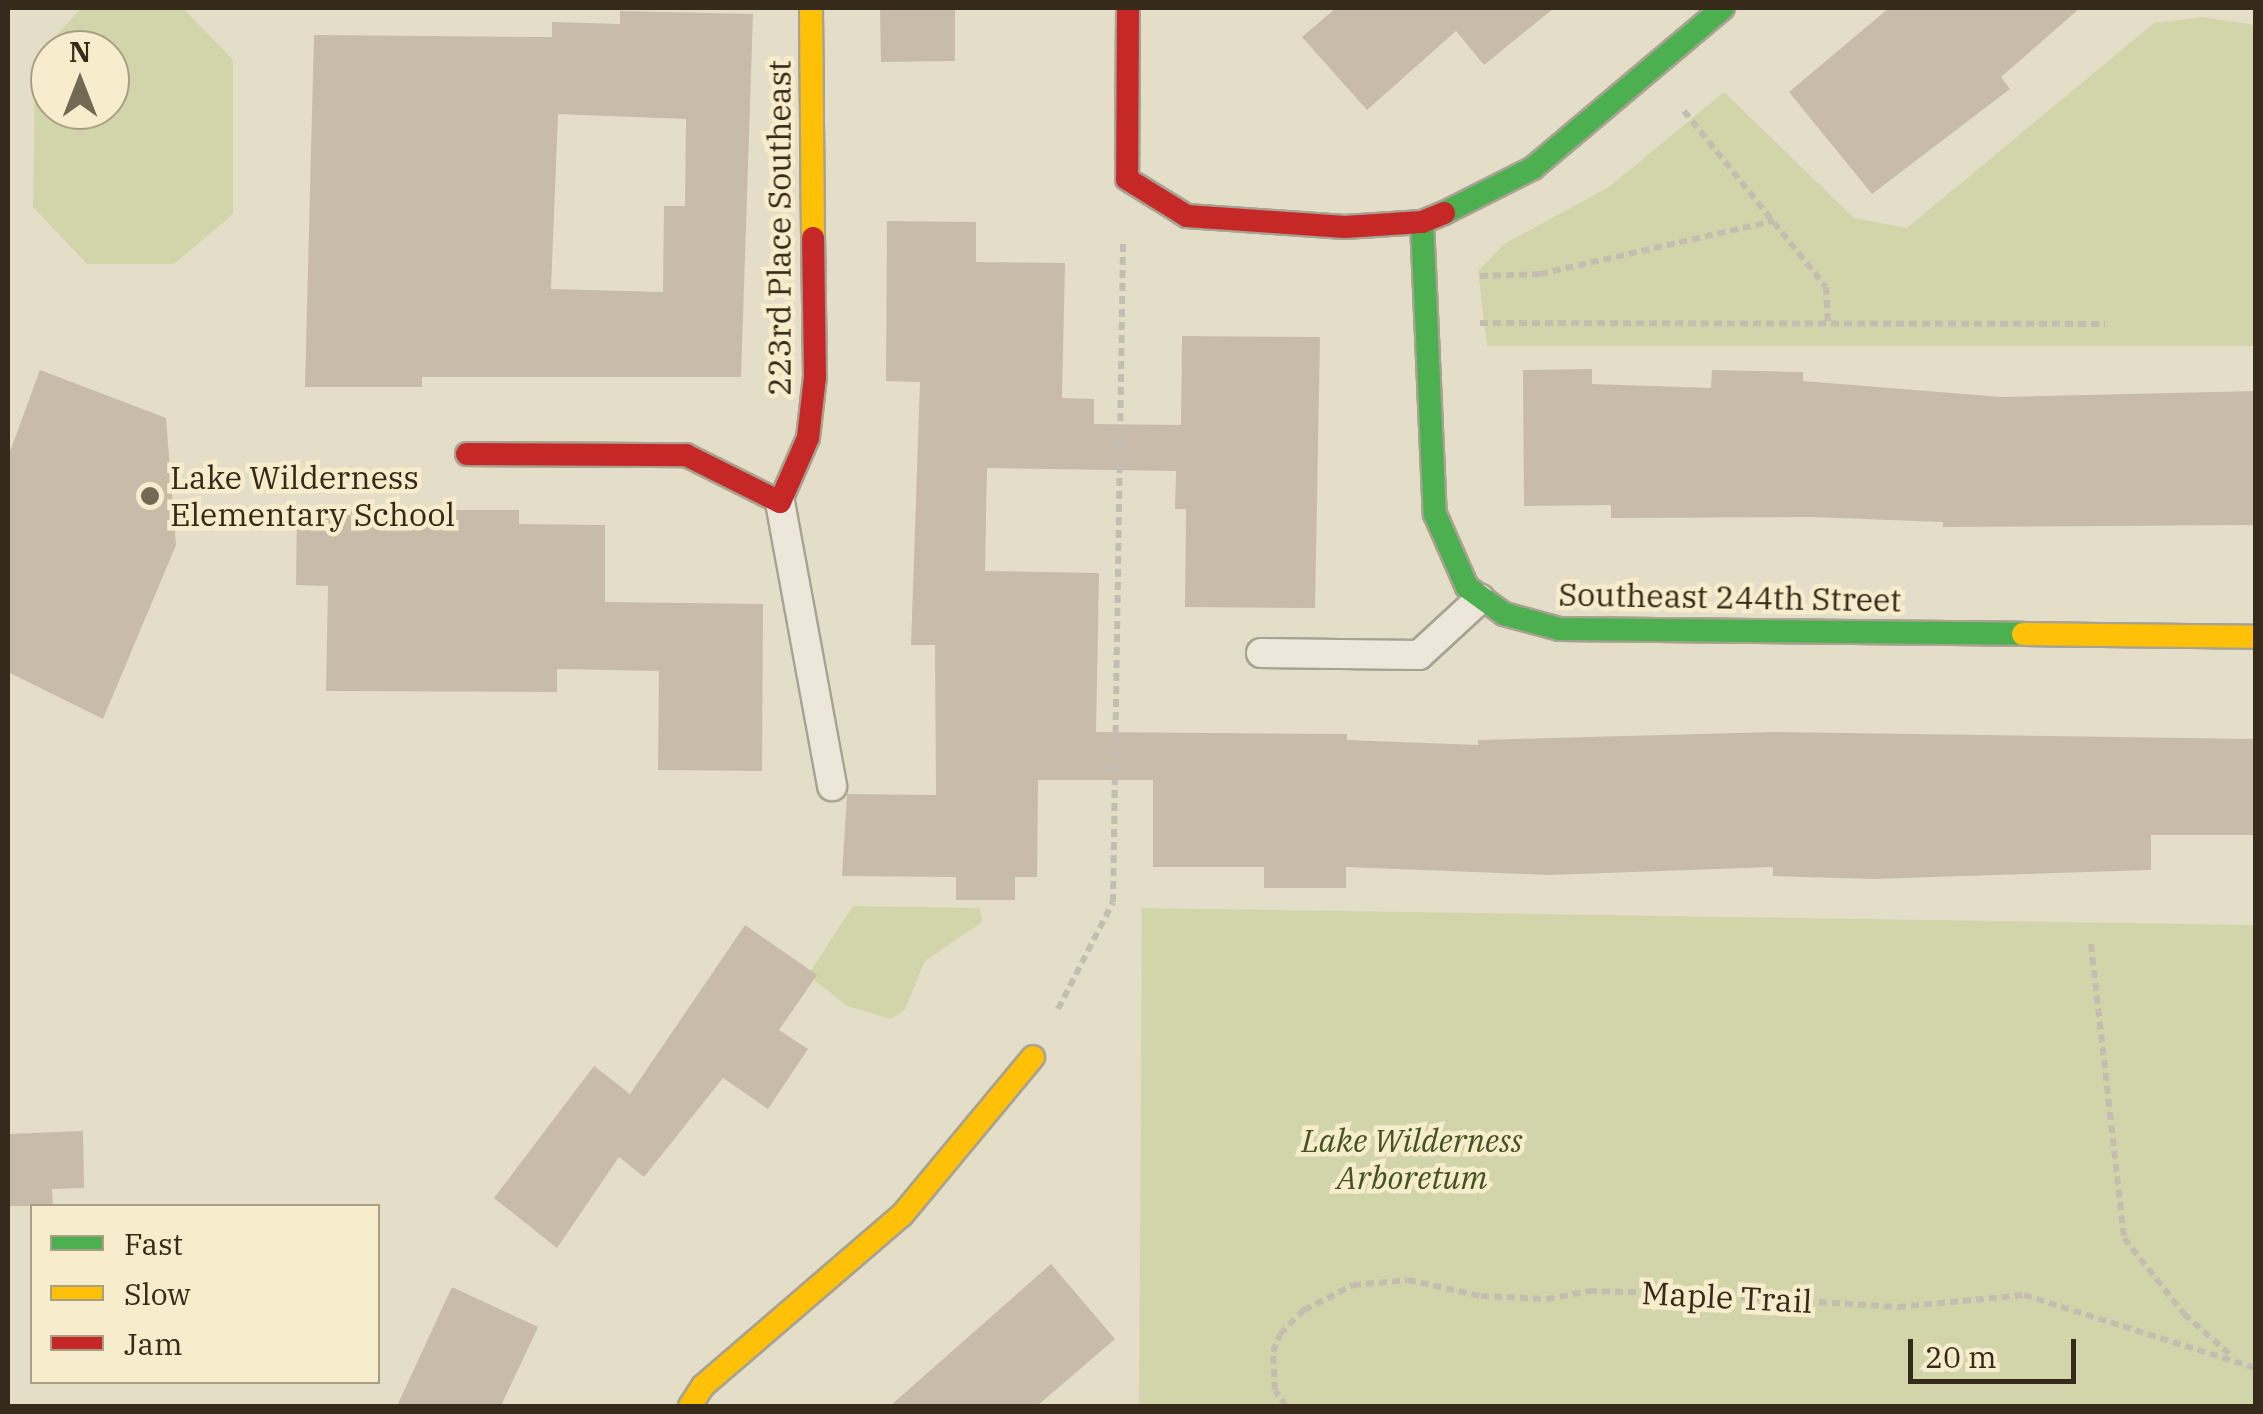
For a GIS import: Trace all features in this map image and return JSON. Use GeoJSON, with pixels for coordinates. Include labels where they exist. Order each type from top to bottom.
{"type":"FeatureCollection","features":[{"type":"Feature","properties":{"kind":"street","name":"223rd Place Southeast"},"geometry":{"type":"LineString","coordinates":[[780,502],[808,438],[815,378],[811,8]]}},
{"type":"Feature","properties":{"kind":"street"},"geometry":{"type":"LineString","coordinates":[[1128,8],[1126,179],[1187,216],[1346,228],[1422,222],[1490,195],[1534,168],[1723,8]]}},
{"type":"Feature","properties":{"kind":"street","name":"Southeast 244th Street"},"geometry":{"type":"LineString","coordinates":[[1422,222],[1423,322],[1435,514],[1454,566],[1480,599],[1528,624],[1560,629],[2256,637]]}},
{"type":"Feature","properties":{"kind":"street"},"geometry":{"type":"LineString","coordinates":[[467,454],[686,455],[780,502]]}},
{"type":"Feature","properties":{"kind":"street"},"geometry":{"type":"LineString","coordinates":[[690,1406],[703,1386],[902,1215],[1033,1058]]}},
{"type":"Feature","properties":{"kind":"lane"},"geometry":{"type":"LineString","coordinates":[[780,502],[832,786]]}},
{"type":"Feature","properties":{"kind":"lane"},"geometry":{"type":"LineString","coordinates":[[1261,653],[1420,655],[1480,599]]}},
{"type":"Feature","properties":{"kind":"path"},"geometry":{"type":"LineString","coordinates":[[1649,70],[1826,287],[1828,324]]}},
{"type":"Feature","properties":{"kind":"path"},"geometry":{"type":"LineString","coordinates":[[1033,1058],[1113,902],[1126,179]]}},
{"type":"Feature","properties":{"kind":"path"},"geometry":{"type":"LineString","coordinates":[[1424,272],[1518,278],[1774,221]]}},
{"type":"Feature","properties":{"kind":"path"},"geometry":{"type":"LineString","coordinates":[[1423,322],[2105,324]]}},
{"type":"Feature","properties":{"kind":"path"},"geometry":{"type":"LineString","coordinates":[[2092,944],[2124,1238],[2184,1314],[2234,1358]]}},
{"type":"Feature","properties":{"kind":"path","name":"Maple Trail"},"geometry":{"type":"LineString","coordinates":[[1286,1406],[1274,1390],[1273,1352],[1280,1334],[1304,1310],[1353,1285],[1408,1280],[1482,1296],[1658,1293],[1898,1307],[2024,1295],[2090,1311],[2188,1351],[2234,1358],[2256,1368]]}},
{"type":"Feature","properties":{"kind":"green space"},"geometry":{"type":"Polygon","coordinates":[[[81,8],[183,8],[233,60],[233,214],[174,264],[87,264],[33,207],[34,130],[130,130],[130,30],[62,30],[81,8]]]}},
{"type":"Feature","properties":{"kind":"green space"},"geometry":{"type":"Polygon","coordinates":[[[2203,17],[2255,25],[2255,346],[1487,346],[1478,271],[1504,244],[1609,187],[1724,92],[1854,218],[1907,228],[2154,23],[2203,17]]]}},
{"type":"Feature","properties":{"kind":"green space"},"geometry":{"type":"Polygon","coordinates":[[[853,906],[980,908],[982,922],[925,961],[905,1009],[891,1019],[847,1006],[808,975],[853,906]]]}},
{"type":"Feature","properties":{"kind":"green space","name":"Lake Wilderness Arboretum"},"geometry":{"type":"Polygon","coordinates":[[[1142,908],[2255,925],[2255,1406],[1139,1406],[1142,908]]]}},
{"type":"Feature","properties":{"kind":"building"},"geometry":{"type":"Polygon","coordinates":[[[880,8],[955,8],[955,61],[881,62],[880,8]]]}},
{"type":"Feature","properties":{"kind":"building"},"geometry":{"type":"Polygon","coordinates":[[[1336,8],[1554,8],[1484,65],[1456,31],[1367,110],[1302,37],[1336,8]]]}},
{"type":"Feature","properties":{"kind":"building"},"geometry":{"type":"Polygon","coordinates":[[[1889,8],[2080,8],[2001,77],[2010,89],[1872,194],[1789,92],[1889,8]]]}},
{"type":"Feature","properties":{"kind":"building"},"geometry":{"type":"Polygon","coordinates":[[[620,11],[753,14],[741,377],[422,377],[422,387],[305,387],[314,35],[552,37],[552,22],[620,24],[620,11]],[[558,114],[551,289],[663,292],[664,206],[685,206],[686,119],[558,114]]]}},
{"type":"Feature","properties":{"kind":"building"},"geometry":{"type":"Polygon","coordinates":[[[887,221],[976,222],[976,262],[1065,263],[1062,398],[1094,399],[1094,424],[1181,425],[1182,336],[1320,337],[1315,608],[1185,607],[1186,509],[1175,509],[1176,471],[987,468],[985,571],[1099,573],[1096,732],[1347,734],[1347,740],[1478,745],[1478,740],[1774,732],[2256,739],[2256,835],[2151,835],[2151,870],[1874,879],[1773,876],[1773,867],[1549,875],[1346,867],[1346,888],[1264,888],[1264,867],[1153,867],[1153,780],[1038,780],[1037,877],[1015,877],[1015,900],[956,900],[956,877],[842,876],[847,794],[936,795],[935,645],[911,645],[920,382],[886,381],[887,221]]]}},
{"type":"Feature","properties":{"kind":"building"},"geometry":{"type":"Polygon","coordinates":[[[1592,369],[1592,384],[1711,388],[1712,370],[1803,372],[1803,381],[2001,397],[2256,391],[2256,525],[1943,527],[1943,522],[1813,517],[1611,518],[1611,505],[1524,506],[1523,370],[1592,369]]]}},
{"type":"Feature","properties":{"kind":"building"},"geometry":{"type":"Polygon","coordinates":[[[40,370],[166,418],[176,545],[103,719],[8,672],[8,457],[40,370]]]}},
{"type":"Feature","properties":{"kind":"building"},"geometry":{"type":"Polygon","coordinates":[[[297,510],[519,510],[519,524],[605,525],[605,602],[763,604],[762,771],[658,770],[659,671],[557,669],[557,692],[326,691],[328,586],[296,585],[297,510]]]}},
{"type":"Feature","properties":{"kind":"building"},"geometry":{"type":"Polygon","coordinates":[[[745,925],[817,975],[779,1030],[808,1049],[768,1109],[723,1078],[644,1177],[619,1157],[557,1248],[494,1198],[594,1066],[630,1094],[745,925]]]}},
{"type":"Feature","properties":{"kind":"building"},"geometry":{"type":"Polygon","coordinates":[[[83,1131],[84,1188],[52,1189],[53,1204],[8,1206],[8,1134],[83,1131]]]}},
{"type":"Feature","properties":{"kind":"building"},"geometry":{"type":"Polygon","coordinates":[[[1051,1264],[1115,1339],[1037,1406],[890,1406],[1051,1264]]]}},
{"type":"Feature","properties":{"kind":"building"},"geometry":{"type":"Polygon","coordinates":[[[452,1287],[538,1327],[501,1406],[397,1406],[452,1287]]]}},
{"type":"Feature","properties":{"kind":"traffic: fast"},"geometry":{"type":"LineString","coordinates":[[1444,213],[1533,168],[1723,8]]}},
{"type":"Feature","properties":{"kind":"traffic: fast"},"geometry":{"type":"LineString","coordinates":[[1422,222],[1435,514],[1467,587],[1504,614],[1560,629],[2023,634]]}},
{"type":"Feature","properties":{"kind":"traffic: slow"},"geometry":{"type":"LineString","coordinates":[[811,8],[813,238]]}},
{"type":"Feature","properties":{"kind":"traffic: slow"},"geometry":{"type":"LineString","coordinates":[[2023,634],[2256,637]]}},
{"type":"Feature","properties":{"kind":"traffic: slow"},"geometry":{"type":"LineString","coordinates":[[690,1406],[703,1386],[902,1215],[1033,1057]]}},
{"type":"Feature","properties":{"kind":"traffic: jam"},"geometry":{"type":"LineString","coordinates":[[1128,8],[1127,179],[1187,216],[1345,227],[1422,222],[1444,213]]}},
{"type":"Feature","properties":{"kind":"traffic: jam"},"geometry":{"type":"LineString","coordinates":[[467,454],[686,455],[780,502],[808,438],[815,377],[813,238]]}},
{"type":"Feature","properties":{"kind":"place","name":"Lake Wilderness Elementary School"},"geometry":{"type":"Point","coordinates":[150,496]}}]}
